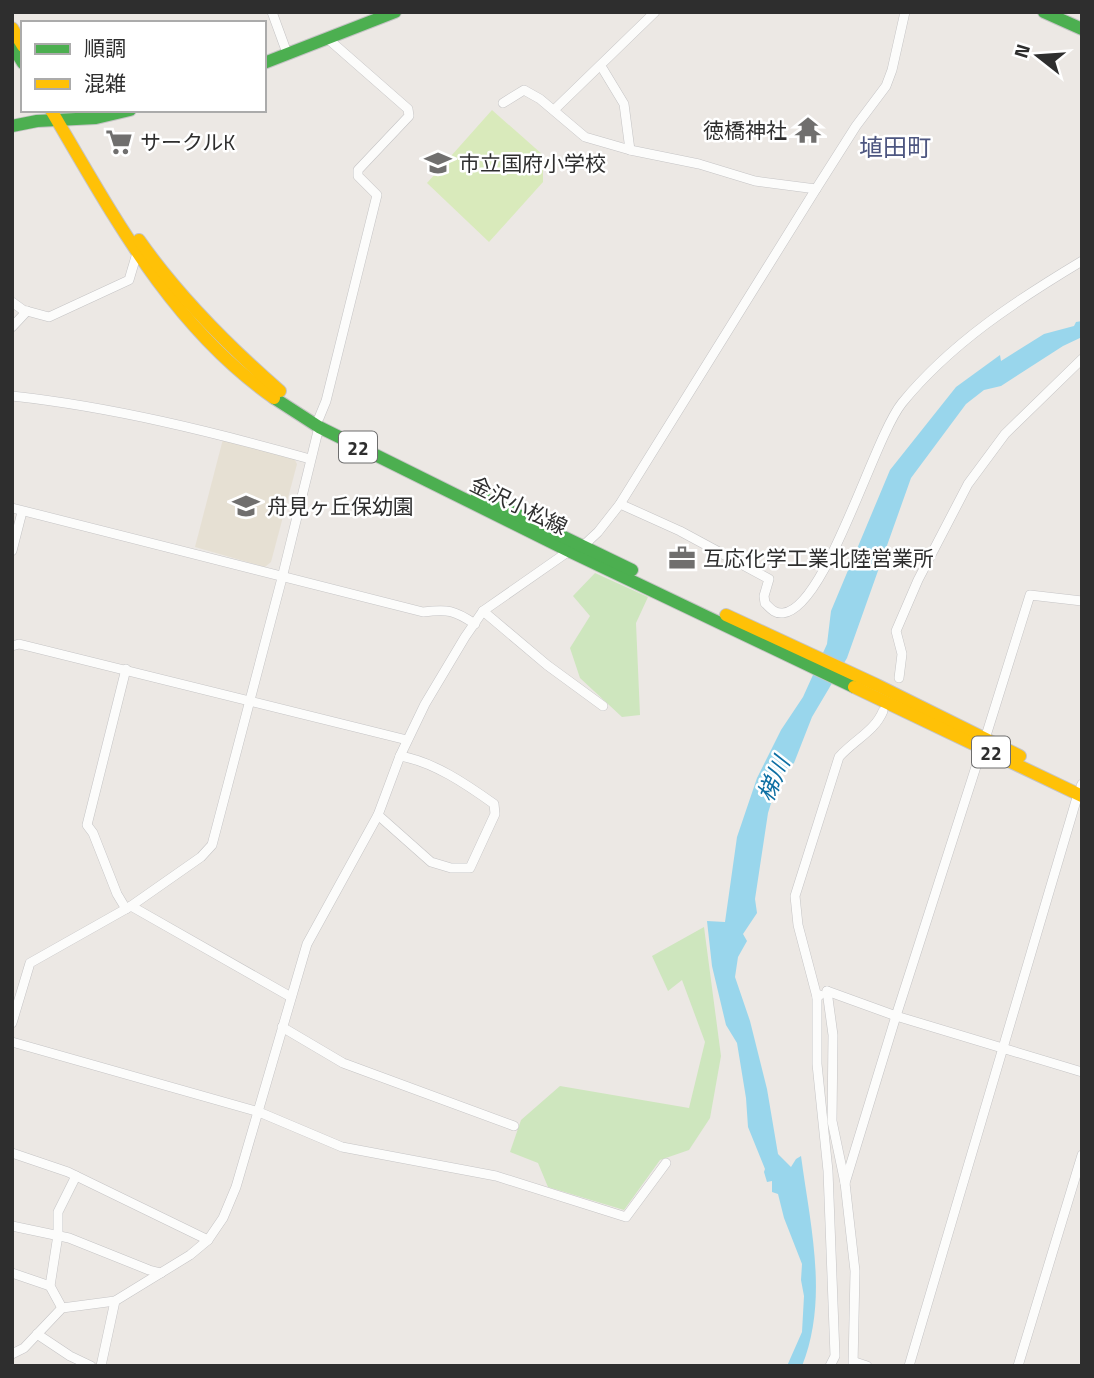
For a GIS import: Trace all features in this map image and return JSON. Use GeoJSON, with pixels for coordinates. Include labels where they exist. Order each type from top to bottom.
{"type":"FeatureCollection","features":[{"type":"Feature","properties":{"kind":"main road"},"geometry":{"type":"LineString","coordinates":[[266,62],[395,12]]}},
{"type":"Feature","properties":{"kind":"main road"},"geometry":{"type":"LineString","coordinates":[[1044,12],[1082,29]]}},
{"type":"Feature","properties":{"kind":"main road"},"geometry":{"type":"LineString","coordinates":[[12,126],[60,116],[96,118],[122,112]]}},
{"type":"Feature","properties":{"kind":"main road","name":"金沢小松線"},"geometry":{"type":"LineString","coordinates":[[60,116],[163,274],[220,338],[319,423],[583,546],[778,644],[1081,789]]}},
{"type":"Feature","properties":{"kind":"main road","name":"金沢小松線"},"geometry":{"type":"LineString","coordinates":[[60,116],[137,253],[157,282],[202,335],[281,404],[569,551],[778,644]]}},
{"type":"Feature","properties":{"kind":"street"},"geometry":{"type":"LineString","coordinates":[[272,12],[287,53]]}},
{"type":"Feature","properties":{"kind":"street"},"geometry":{"type":"LineString","coordinates":[[554,110],[655,12]]}},
{"type":"Feature","properties":{"kind":"street"},"geometry":{"type":"LineString","coordinates":[[583,546],[598,533],[620,504],[816,189],[886,86],[905,12]]}},
{"type":"Feature","properties":{"kind":"street"},"geometry":{"type":"LineString","coordinates":[[12,1023],[30,962],[129,907],[201,857],[212,845],[282,578],[377,195],[358,176],[358,170],[409,116],[408,109],[327,38]]}},
{"type":"Feature","properties":{"kind":"street"},"geometry":{"type":"LineString","coordinates":[[601,66],[624,104],[630,150]]}},
{"type":"Feature","properties":{"kind":"street"},"geometry":{"type":"LineString","coordinates":[[503,103],[524,90],[531,92],[585,136],[630,150],[699,164],[755,181],[816,189]]}},
{"type":"Feature","properties":{"kind":"street"},"geometry":{"type":"LineString","coordinates":[[12,302],[27,312],[49,317],[129,280],[137,253]]}},
{"type":"Feature","properties":{"kind":"street"},"geometry":{"type":"LineString","coordinates":[[620,504],[680,531],[769,579],[764,596],[765,603],[775,612],[786,613],[796,607],[812,589],[826,567],[877,447],[901,404],[925,377],[962,343],[1002,312],[1082,261]]}},
{"type":"Feature","properties":{"kind":"street"},"geometry":{"type":"LineString","coordinates":[[12,327],[27,312]]}},
{"type":"Feature","properties":{"kind":"street"},"geometry":{"type":"LineString","coordinates":[[899,678],[902,654],[896,631],[918,580],[968,484],[1004,434],[1082,359]]}},
{"type":"Feature","properties":{"kind":"street"},"geometry":{"type":"LineString","coordinates":[[12,396],[52,400],[225,435],[310,459]]}},
{"type":"Feature","properties":{"kind":"street"},"geometry":{"type":"LineString","coordinates":[[12,508],[423,612],[457,612],[475,624]]}},
{"type":"Feature","properties":{"kind":"street"},"geometry":{"type":"LineString","coordinates":[[12,551],[22,512]]}},
{"type":"Feature","properties":{"kind":"street"},"geometry":{"type":"LineString","coordinates":[[12,1354],[24,1348],[62,1308],[115,1301],[190,1255],[208,1240],[223,1218],[236,1187],[307,944],[378,815],[400,756],[425,704],[483,611],[569,551]]}},
{"type":"Feature","properties":{"kind":"street"},"geometry":{"type":"LineString","coordinates":[[845,1183],[1030,595],[1082,601]]}},
{"type":"Feature","properties":{"kind":"street"},"geometry":{"type":"LineString","coordinates":[[483,611],[547,666],[603,706]]}},
{"type":"Feature","properties":{"kind":"street"},"geometry":{"type":"LineString","coordinates":[[12,646],[19,644],[125,669],[407,740]]}},
{"type":"Feature","properties":{"kind":"street"},"geometry":{"type":"LineString","coordinates":[[125,669],[87,825],[93,832],[117,894],[129,907],[291,997]]}},
{"type":"Feature","properties":{"kind":"street"},"geometry":{"type":"LineString","coordinates":[[830,1366],[835,1356],[828,1171],[817,1064],[817,997],[798,925],[795,896],[839,757],[852,742],[878,724],[883,711]]}},
{"type":"Feature","properties":{"kind":"street"},"geometry":{"type":"LineString","coordinates":[[378,815],[431,862],[451,869],[470,867],[495,814],[494,804],[483,796],[421,760],[400,756]]}},
{"type":"Feature","properties":{"kind":"street"},"geometry":{"type":"LineString","coordinates":[[909,1366],[1002,1046],[1081,789]]}},
{"type":"Feature","properties":{"kind":"street"},"geometry":{"type":"LineString","coordinates":[[817,997],[827,991]]}},
{"type":"Feature","properties":{"kind":"street"},"geometry":{"type":"LineString","coordinates":[[827,991],[896,1016],[1082,1072]]}},
{"type":"Feature","properties":{"kind":"street"},"geometry":{"type":"LineString","coordinates":[[827,991],[833,1035],[832,1121],[845,1183],[855,1271],[854,1364],[867,1366]]}},
{"type":"Feature","properties":{"kind":"street"},"geometry":{"type":"LineString","coordinates":[[282,1027],[342,1063],[514,1126]]}},
{"type":"Feature","properties":{"kind":"street"},"geometry":{"type":"LineString","coordinates":[[12,1042],[259,1112],[342,1147],[496,1176],[626,1217],[666,1163]]}},
{"type":"Feature","properties":{"kind":"street"},"geometry":{"type":"LineString","coordinates":[[12,1153],[60,1168],[208,1240]]}},
{"type":"Feature","properties":{"kind":"street"},"geometry":{"type":"LineString","coordinates":[[1018,1366],[1082,1155]]}},
{"type":"Feature","properties":{"kind":"street"},"geometry":{"type":"LineString","coordinates":[[62,1308],[50,1286],[58,1236],[58,1212],[76,1177]]}},
{"type":"Feature","properties":{"kind":"street"},"geometry":{"type":"LineString","coordinates":[[12,1226],[58,1236],[161,1273]]}},
{"type":"Feature","properties":{"kind":"street"},"geometry":{"type":"LineString","coordinates":[[12,1273],[50,1286]]}},
{"type":"Feature","properties":{"kind":"street"},"geometry":{"type":"LineString","coordinates":[[101,1366],[115,1301]]}},
{"type":"Feature","properties":{"kind":"street"},"geometry":{"type":"LineString","coordinates":[[37,1334],[70,1356],[91,1366]]}},
{"type":"Feature","properties":{"kind":"shaded area","name":"舟見ヶ丘保幼園"},"geometry":{"type":"Polygon","coordinates":[[[223,439],[294,458],[297,464],[271,562],[265,567],[195,547],[223,439]]]}},
{"type":"Feature","properties":{"kind":"green space"},"geometry":{"type":"Polygon","coordinates":[[[492,110],[543,155],[543,182],[489,242],[427,183],[492,110]]]}},
{"type":"Feature","properties":{"kind":"green space"},"geometry":{"type":"Polygon","coordinates":[[[595,573],[648,597],[636,623],[640,715],[622,717],[580,678],[570,648],[590,616],[573,596],[595,573]]]}},
{"type":"Feature","properties":{"kind":"green space"},"geometry":{"type":"Polygon","coordinates":[[[704,927],[721,1056],[710,1118],[689,1150],[660,1160],[624,1210],[548,1187],[538,1163],[510,1152],[521,1120],[560,1086],[689,1108],[705,1042],[682,980],[668,991],[652,956],[704,927]]]}},
{"type":"Feature","properties":{"kind":"water","name":"梯川"},"geometry":{"type":"Polygon","coordinates":[[[1082,321],[1082,337],[1063,346],[1001,386],[984,390],[966,404],[911,478],[847,658],[812,717],[794,763],[780,774],[768,813],[755,899],[757,913],[743,934],[747,941],[738,957],[735,977],[750,1021],[767,1089],[778,1154],[791,1167],[801,1156],[812,1235],[816,1288],[810,1341],[802,1366],[787,1366],[802,1332],[802,1264],[784,1218],[778,1194],[772,1192],[772,1181],[767,1182],[765,1169],[748,1127],[737,1043],[726,1025],[712,966],[707,921],[725,922],[737,837],[757,778],[781,730],[803,697],[827,644],[831,611],[890,470],[956,387],[1000,355],[1001,361],[1044,334],[1074,326],[1076,322],[1082,321]]]}},
{"type":"Feature","properties":{"kind":"traffic: fast"},"geometry":{"type":"LineString","coordinates":[[266,62],[395,12]]}},
{"type":"Feature","properties":{"kind":"traffic: fast"},"geometry":{"type":"LineString","coordinates":[[1044,12],[1082,29]]}},
{"type":"Feature","properties":{"kind":"traffic: fast"},"geometry":{"type":"LineString","coordinates":[[12,45],[21,60]]}},
{"type":"Feature","properties":{"kind":"traffic: fast"},"geometry":{"type":"LineString","coordinates":[[12,126],[37,121],[96,118],[122,112]]}},
{"type":"Feature","properties":{"kind":"traffic: fast"},"geometry":{"type":"LineString","coordinates":[[274,398],[319,427],[569,551],[854,687]]}},
{"type":"Feature","properties":{"kind":"traffic: fast"},"geometry":{"type":"LineString","coordinates":[[477,495],[632,570]]}},
{"type":"Feature","properties":{"kind":"traffic: slow"},"geometry":{"type":"LineString","coordinates":[[12,28],[21,43]]}},
{"type":"Feature","properties":{"kind":"traffic: slow"},"geometry":{"type":"LineString","coordinates":[[52,112],[122,228],[175,303],[204,337],[237,369],[274,398]]}},
{"type":"Feature","properties":{"kind":"traffic: slow"},"geometry":{"type":"LineString","coordinates":[[139,240],[170,281],[205,320],[280,391]]}},
{"type":"Feature","properties":{"kind":"traffic: slow"},"geometry":{"type":"LineString","coordinates":[[726,615],[877,685],[1020,756]]}},
{"type":"Feature","properties":{"kind":"traffic: slow"},"geometry":{"type":"LineString","coordinates":[[854,687],[1082,796]]}},
{"type":"Feature","properties":{"kind":"place","name":"徳橋神社"},"geometry":{"type":"Point","coordinates":[808,130]}},
{"type":"Feature","properties":{"kind":"place","name":"サークルK"},"geometry":{"type":"Point","coordinates":[119,142]}},
{"type":"Feature","properties":{"kind":"place","name":"市立国府小学校"},"geometry":{"type":"Point","coordinates":[438,163]}},
{"type":"Feature","properties":{"kind":"place","name":"舟見ヶ丘保幼園"},"geometry":{"type":"Point","coordinates":[246,506]}},
{"type":"Feature","properties":{"kind":"place","name":"互応化学工業北陸営業所"},"geometry":{"type":"Point","coordinates":[682,558]}},
{"type":"Feature","properties":{"kind":"district","name":"埴田町"},"geometry":{"type":"Point","coordinates":[895,147]}}]}
